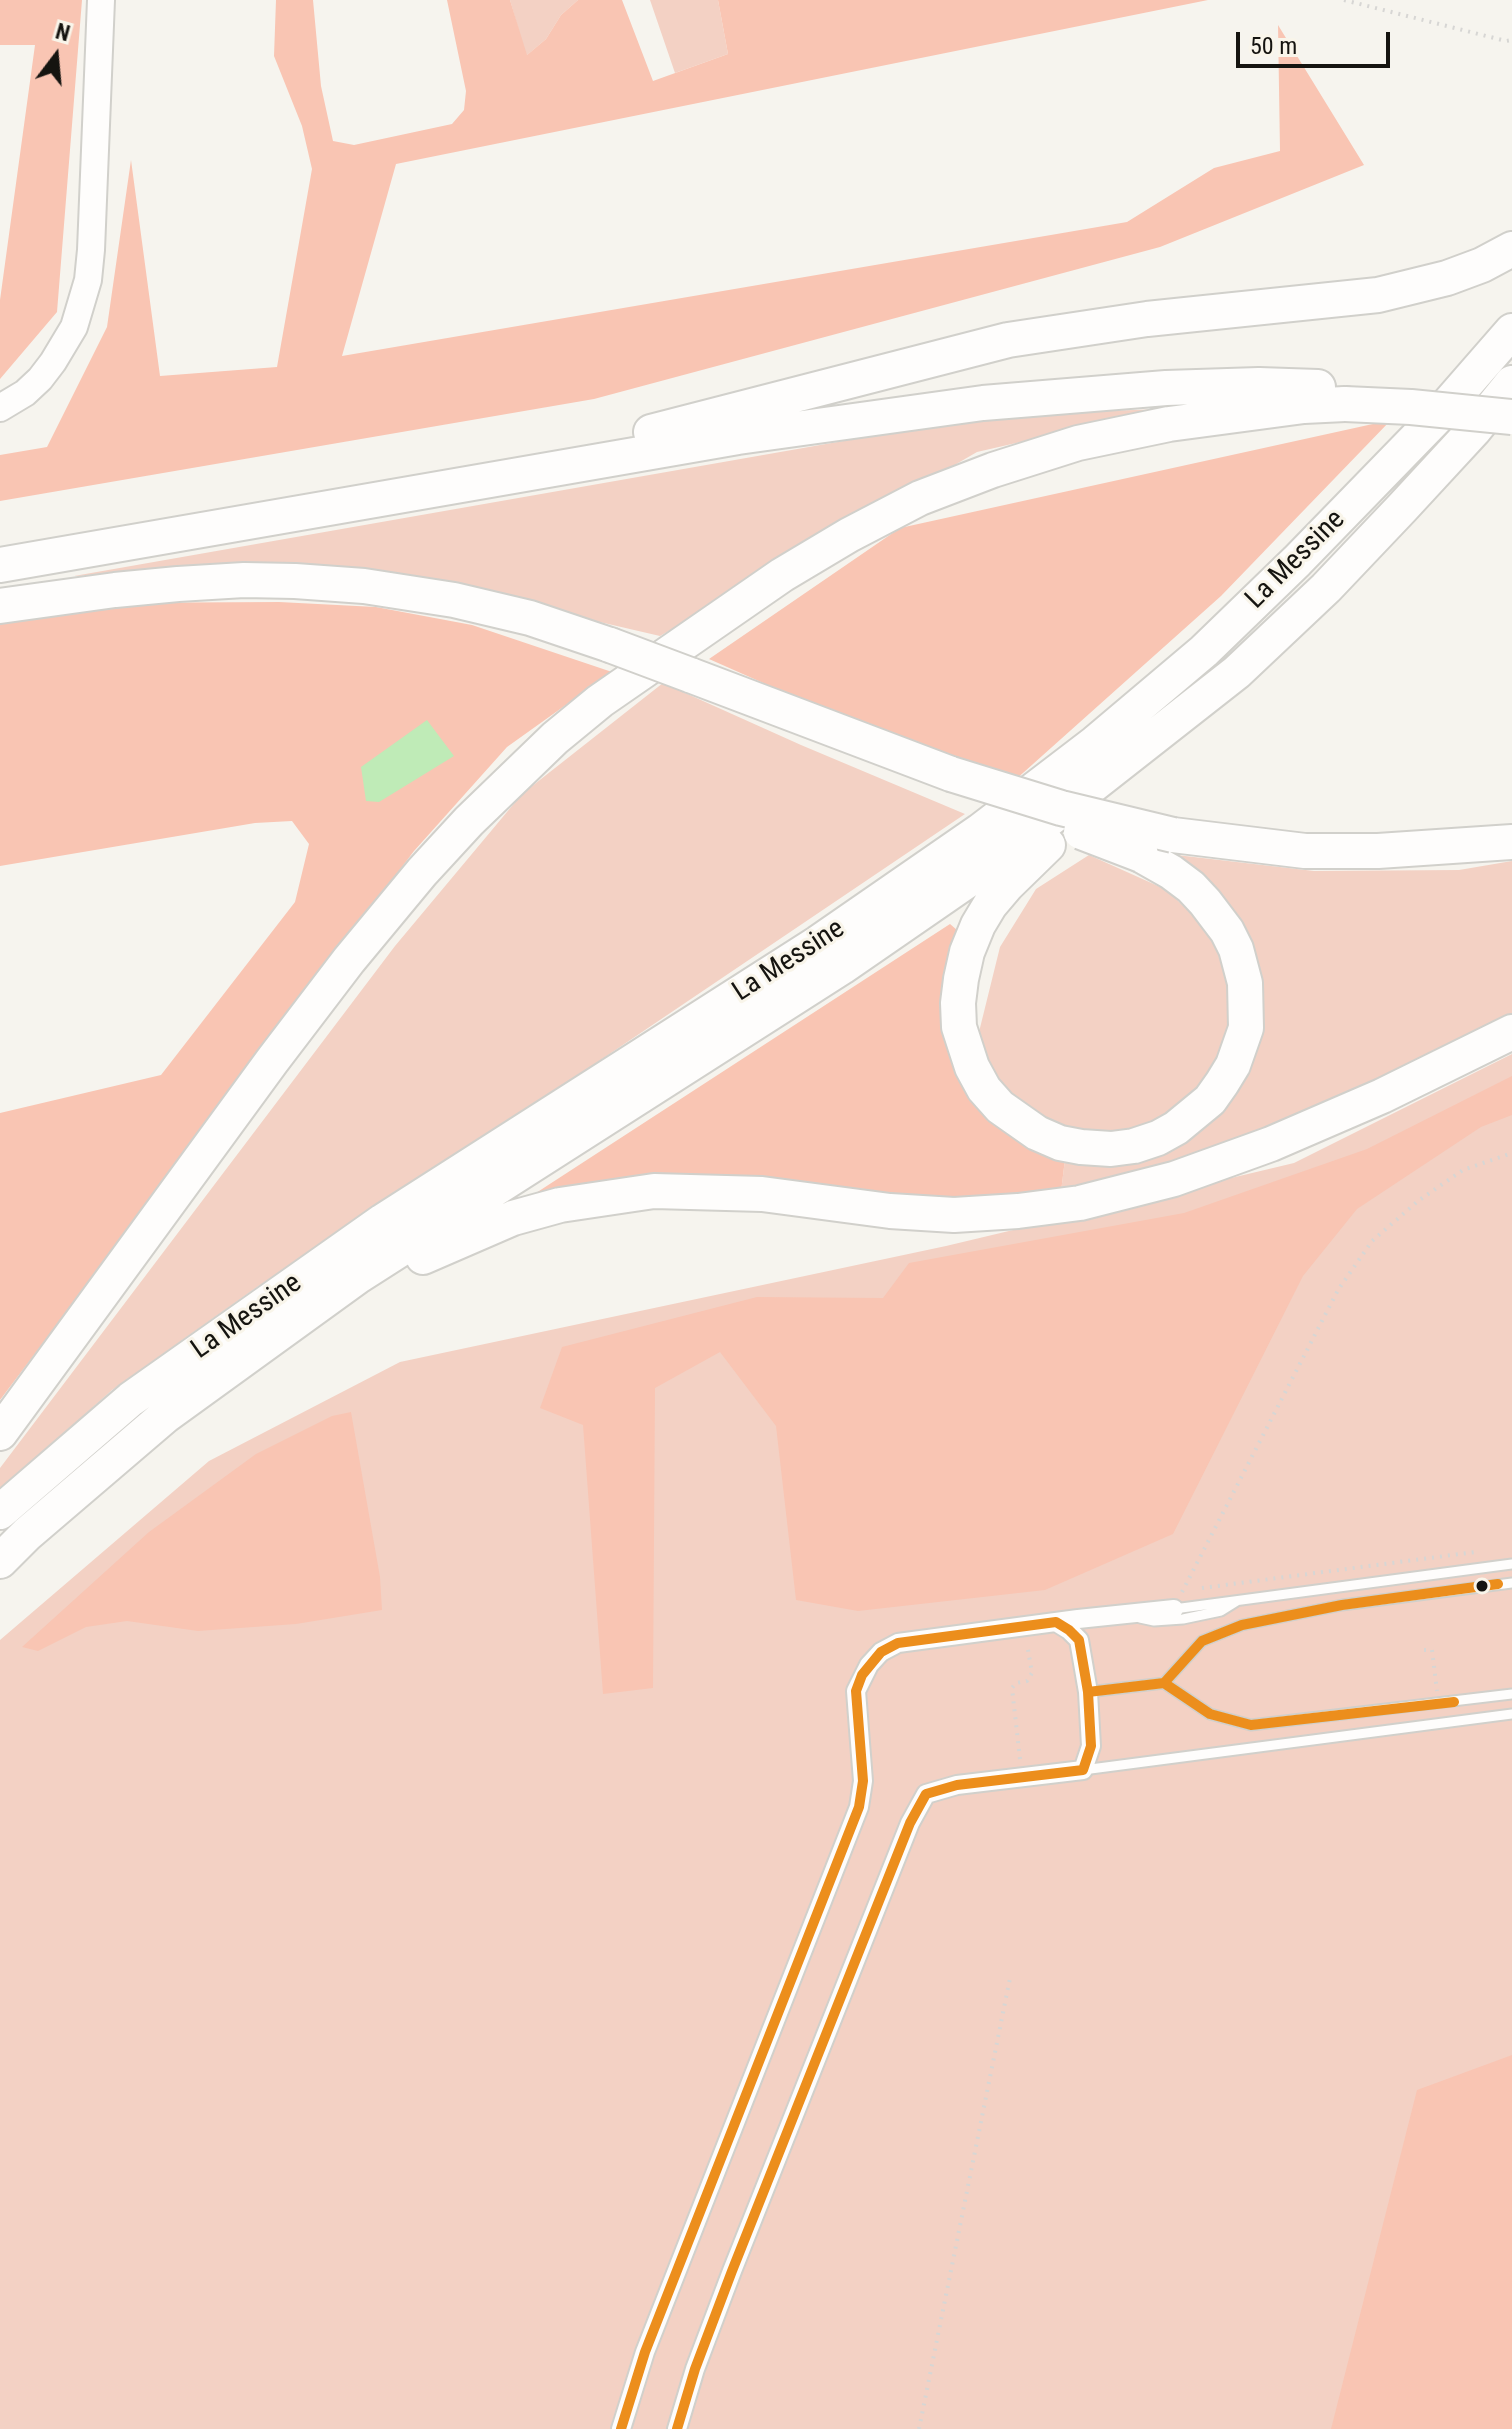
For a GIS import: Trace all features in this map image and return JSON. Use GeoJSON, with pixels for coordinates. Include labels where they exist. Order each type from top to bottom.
{"type":"FeatureCollection","features":[{"type":"Feature","properties":{"kind":"highway"},"geometry":{"type":"LineString","coordinates":[[506,477],[568,450],[724,414],[1008,340],[1147,319],[1378,295],[1447,278],[1512,249]]}},
{"type":"Feature","properties":{"kind":"highway","name":"La Messine"},"geometry":{"type":"LineString","coordinates":[[0,1512],[131,1399],[370,1230],[818,943],[980,831],[1095,743],[1204,651],[1297,561],[1437,417],[1512,331]]}},
{"type":"Feature","properties":{"kind":"highway","name":"La Messine"},"geometry":{"type":"LineString","coordinates":[[0,1561],[27,1534],[165,1416],[357,1277],[842,967],[1000,858],[1237,672],[1326,588],[1474,430],[1512,383]]}},
{"type":"Feature","properties":{"kind":"highway"},"geometry":{"type":"LineString","coordinates":[[0,565],[738,437],[983,403],[1166,388],[1259,385],[1411,407],[1512,417]]}},
{"type":"Feature","properties":{"kind":"highway"},"geometry":{"type":"LineString","coordinates":[[0,1433],[272,1061],[349,960],[422,872],[469,821],[555,738],[600,701],[782,575],[920,498],[993,470],[1078,443],[1183,422],[1304,406],[1351,396],[1512,402]]}},
{"type":"Feature","properties":{"kind":"highway"},"geometry":{"type":"LineString","coordinates":[[0,606],[101,592],[244,580],[364,586],[454,600],[530,618],[610,645],[812,723],[944,779],[1113,843],[1141,855],[1191,887],[1227,931],[1236,949],[1245,983],[1246,1028],[1233,1065],[1210,1100],[1176,1128],[1134,1146],[1111,1149],[1060,1143],[1037,1133],[1000,1107],[984,1089],[964,1047],[959,1015],[961,979],[967,952],[990,905],[1025,865],[1237,672]]}},
{"type":"Feature","properties":{"kind":"highway"},"geometry":{"type":"LineString","coordinates":[[944,779],[1173,835],[1305,851],[1378,851],[1512,842]]}},
{"type":"Feature","properties":{"kind":"highway"},"geometry":{"type":"LineString","coordinates":[[357,1277],[419,1259],[513,1218],[560,1205],[654,1191],[762,1194],[890,1211],[954,1215],[1080,1203],[1174,1179],[1271,1144],[1382,1096],[1512,1032]]}},
{"type":"Feature","properties":{"kind":"street"},"geometry":{"type":"LineString","coordinates":[[0,408],[25,393],[53,362],[74,327],[85,293],[91,250],[101,0]]}},
{"type":"Feature","properties":{"kind":"street"},"geometry":{"type":"LineString","coordinates":[[621,2429],[645,2352],[859,1807],[863,1781],[856,1691],[862,1675],[881,1652],[898,1643],[1174,1609]]}},
{"type":"Feature","properties":{"kind":"street"},"geometry":{"type":"LineString","coordinates":[[677,2429],[695,2369],[732,2271],[910,1823],[926,1794],[957,1785],[1083,1770],[1091,1746],[1088,1692],[1079,1640],[1056,1622]]}},
{"type":"Feature","properties":{"kind":"lane"},"geometry":{"type":"LineString","coordinates":[[1174,1609],[1512,1564]]}},
{"type":"Feature","properties":{"kind":"lane"},"geometry":{"type":"LineString","coordinates":[[1164,1683],[1202,1641],[1242,1625],[1342,1605],[1512,1583]]}},
{"type":"Feature","properties":{"kind":"lane"},"geometry":{"type":"LineString","coordinates":[[1126,1614],[1154,1621],[1183,1619],[1221,1611],[1239,1599]]}},
{"type":"Feature","properties":{"kind":"lane"},"geometry":{"type":"LineString","coordinates":[[1088,1692],[1164,1683],[1210,1714],[1251,1725],[1512,1694]]}},
{"type":"Feature","properties":{"kind":"lane"},"geometry":{"type":"LineString","coordinates":[[1083,1770],[1512,1714]]}},
{"type":"Feature","properties":{"kind":"path"},"geometry":{"type":"LineString","coordinates":[[1344,0],[1512,40]]}},
{"type":"Feature","properties":{"kind":"path"},"geometry":{"type":"LineString","coordinates":[[1174,1609],[1338,1290],[1372,1241],[1418,1201],[1463,1170],[1512,1153]]}},
{"type":"Feature","properties":{"kind":"path"},"geometry":{"type":"LineString","coordinates":[[1182,1591],[1487,1551]]}},
{"type":"Feature","properties":{"kind":"path"},"geometry":{"type":"LineString","coordinates":[[1022,1777],[1012,1688],[1016,1683],[1027,1681],[1032,1673],[1024,1626]]}},
{"type":"Feature","properties":{"kind":"path"},"geometry":{"type":"LineString","coordinates":[[1424,1650],[1432,1650],[1439,1703]]}},
{"type":"Feature","properties":{"kind":"path"},"geometry":{"type":"LineString","coordinates":[[919,2429],[1010,1978]]}},
{"type":"Feature","properties":{"kind":"shaded area"},"geometry":{"type":"Polygon","coordinates":[[[0,0],[82,0],[57,312],[0,379],[0,300],[35,45],[0,45],[0,0]]]}},
{"type":"Feature","properties":{"kind":"shaded area"},"geometry":{"type":"Polygon","coordinates":[[[276,0],[313,0],[321,86],[333,141],[354,145],[452,124],[464,110],[466,91],[447,0],[510,0],[527,55],[546,39],[561,15],[578,0],[622,0],[653,81],[728,54],[718,0],[1208,0],[396,164],[342,356],[1127,222],[1214,168],[1280,151],[1278,25],[1364,165],[1160,247],[594,399],[0,501],[0,455],[47,447],[107,327],[131,160],[160,376],[277,367],[312,169],[302,126],[274,56],[276,0]]]}},
{"type":"Feature","properties":{"kind":"shaded area"},"geometry":{"type":"Polygon","coordinates":[[[510,0],[578,0],[561,15],[546,39],[526,56],[510,0]]]}},
{"type":"Feature","properties":{"kind":"shaded area"},"geometry":{"type":"Polygon","coordinates":[[[650,0],[718,0],[728,54],[675,73],[650,0]]]}},
{"type":"Feature","properties":{"kind":"shaded area"},"geometry":{"type":"Polygon","coordinates":[[[1164,409],[977,452],[660,636],[436,584],[290,569],[74,576],[917,428],[1043,413],[1164,409]]]}},
{"type":"Feature","properties":{"kind":"shaded area"},"geometry":{"type":"Polygon","coordinates":[[[1391,420],[1221,596],[1014,781],[910,748],[709,659],[900,528],[1391,420]]]}},
{"type":"Feature","properties":{"kind":"shaded area"},"geometry":{"type":"Polygon","coordinates":[[[279,602],[376,607],[472,625],[612,672],[507,747],[414,851],[0,1400],[0,1113],[161,1075],[295,902],[309,844],[292,821],[255,823],[0,866],[0,621],[98,603],[279,602]]]}},
{"type":"Feature","properties":{"kind":"shaded area"},"geometry":{"type":"Polygon","coordinates":[[[663,683],[965,814],[488,1136],[257,1287],[112,1390],[0,1491],[0,1468],[395,946],[522,794],[663,683]]]}},
{"type":"Feature","properties":{"kind":"shaded area"},"geometry":{"type":"Polygon","coordinates":[[[427,720],[454,756],[379,802],[366,801],[361,767],[427,720]]]}},
{"type":"Feature","properties":{"kind":"shaded area"},"geometry":{"type":"Polygon","coordinates":[[[1168,854],[1314,871],[1459,870],[1512,861],[1512,1017],[1430,1062],[1192,1158],[1061,1192],[1065,1159],[1162,1150],[1261,998],[1168,854]]]}},
{"type":"Feature","properties":{"kind":"shaded area"},"geometry":{"type":"Polygon","coordinates":[[[1089,855],[1167,890],[1211,933],[1231,975],[1234,1025],[1219,1063],[1194,1097],[1155,1124],[1117,1134],[1076,1132],[1040,1122],[1008,1094],[989,1070],[979,1032],[1000,947],[1036,889],[1089,855]]]}},
{"type":"Feature","properties":{"kind":"shaded area"},"geometry":{"type":"Polygon","coordinates":[[[950,924],[964,936],[976,1099],[1007,1134],[1065,1159],[1061,1192],[939,1203],[519,1204],[950,924]]]}},
{"type":"Feature","properties":{"kind":"shaded area"},"geometry":{"type":"Polygon","coordinates":[[[1512,1054],[1512,2429],[0,2429],[0,1640],[209,1461],[400,1362],[946,1246],[1294,1163],[1512,1054]]]}},
{"type":"Feature","properties":{"kind":"shaded area"},"geometry":{"type":"Polygon","coordinates":[[[1512,1076],[1512,1115],[1481,1127],[1357,1209],[1303,1276],[1173,1534],[1045,1590],[858,1611],[796,1600],[776,1426],[720,1352],[655,1388],[653,1688],[603,1694],[583,1425],[540,1408],[562,1347],[757,1297],[883,1298],[909,1263],[1184,1213],[1367,1149],[1512,1076]]]}},
{"type":"Feature","properties":{"kind":"shaded area"},"geometry":{"type":"Polygon","coordinates":[[[351,1412],[380,1577],[382,1610],[296,1624],[198,1631],[127,1621],[86,1627],[38,1651],[22,1647],[149,1532],[256,1454],[332,1416],[351,1412]]]}},
{"type":"Feature","properties":{"kind":"shaded area"},"geometry":{"type":"Polygon","coordinates":[[[1512,2055],[1512,2429],[1331,2429],[1417,2090],[1512,2055]]]}},
{"type":"Feature","properties":{"kind":"transit line"},"geometry":{"type":"LineString","coordinates":[[1088,1692],[1164,1683],[1202,1641],[1242,1625],[1342,1605],[1498,1584]]}},
{"type":"Feature","properties":{"kind":"transit line"},"geometry":{"type":"LineString","coordinates":[[621,2429],[645,2352],[859,1807],[863,1781],[856,1691],[862,1675],[881,1652],[898,1643],[1056,1622],[1079,1640],[1088,1692],[1091,1746],[1083,1770],[957,1785],[926,1794],[910,1823],[732,2271],[695,2369],[677,2429]]}},
{"type":"Feature","properties":{"kind":"transit line"},"geometry":{"type":"LineString","coordinates":[[1105,1690],[1164,1683],[1210,1714],[1251,1725],[1454,1702]]}}]}
